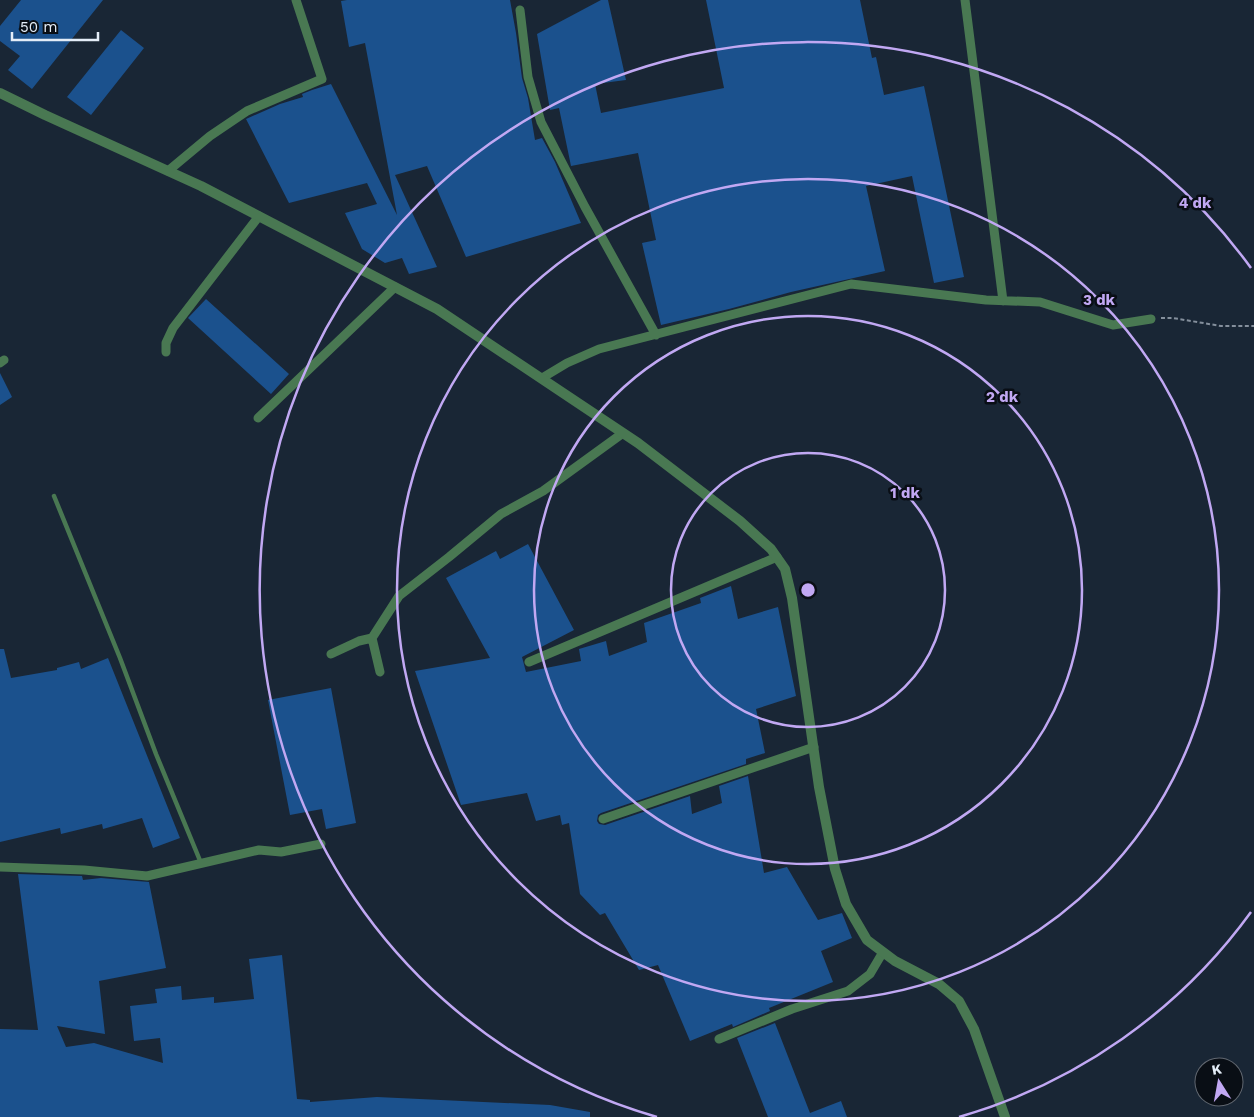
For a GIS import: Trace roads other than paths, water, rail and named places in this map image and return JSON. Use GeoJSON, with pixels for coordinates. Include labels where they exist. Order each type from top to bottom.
{"type":"FeatureCollection","features":[{"type":"Feature","properties":{"kind":"street"},"geometry":{"type":"LineString","coordinates":[[168,171],[210,136],[247,112],[322,79],[296,0]]}},
{"type":"Feature","properties":{"kind":"street"},"geometry":{"type":"LineString","coordinates":[[965,0],[1004,301]]}},
{"type":"Feature","properties":{"kind":"street"},"geometry":{"type":"LineString","coordinates":[[520,10],[528,77],[541,122],[585,208],[656,335]]}},
{"type":"Feature","properties":{"kind":"street"},"geometry":{"type":"LineString","coordinates":[[0,93],[201,186],[437,310],[623,433],[740,521],[771,549],[785,569],[792,598],[819,787],[836,869],[846,904],[868,940],[895,961],[939,984],[959,1001],[974,1029],[1005,1117]]}},
{"type":"Feature","properties":{"kind":"street"},"geometry":{"type":"LineString","coordinates":[[166,352],[166,343],[173,328],[259,216]]}},
{"type":"Feature","properties":{"kind":"street"},"geometry":{"type":"LineString","coordinates":[[542,378],[567,363],[599,349],[850,284],[889,290],[1004,301],[1040,302],[1113,325],[1151,318]]}},
{"type":"Feature","properties":{"kind":"street"},"geometry":{"type":"LineString","coordinates":[[258,418],[395,287]]}},
{"type":"Feature","properties":{"kind":"street"},"geometry":{"type":"LineString","coordinates":[[331,654],[359,641],[372,638],[399,596],[501,514],[543,491],[623,433]]}},
{"type":"Feature","properties":{"kind":"street"},"geometry":{"type":"LineString","coordinates":[[529,662],[777,557]]}},
{"type":"Feature","properties":{"kind":"street"},"geometry":{"type":"LineString","coordinates":[[372,638],[380,672]]}},
{"type":"Feature","properties":{"kind":"street"},"geometry":{"type":"LineString","coordinates":[[603,819],[814,748]]}},
{"type":"Feature","properties":{"kind":"street"},"geometry":{"type":"LineString","coordinates":[[0,867],[84,870],[147,876],[259,850],[281,852],[321,844]]}},
{"type":"Feature","properties":{"kind":"street"},"geometry":{"type":"LineString","coordinates":[[719,1039],[792,1009],[848,990],[870,974],[883,952]]}},
{"type":"Feature","properties":{"kind":"lane"},"geometry":{"type":"LineString","coordinates":[[54,496],[201,863]]}}]}
